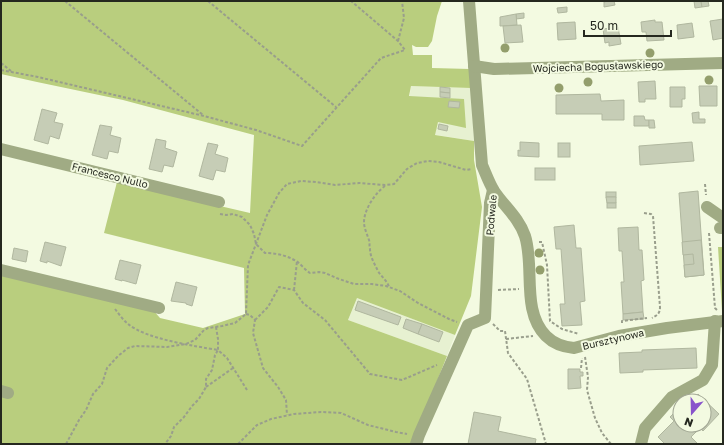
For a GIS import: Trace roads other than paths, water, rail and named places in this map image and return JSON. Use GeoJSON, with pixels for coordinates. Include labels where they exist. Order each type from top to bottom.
{"type":"FeatureCollection","features":[{"type":"Feature","properties":{"kind":"street","name":"Podwale"},"geometry":{"type":"LineString","coordinates":[[417,440],[468,325],[485,318],[490,203],[493,190],[482,165],[469,1]]}},
{"type":"Feature","properties":{"kind":"street","name":"Wojciecha Bogusławskiego"},"geometry":{"type":"LineString","coordinates":[[474,66],[494,69],[723,63]]}},
{"type":"Feature","properties":{"kind":"street","name":"Francesco Nullo"},"geometry":{"type":"LineString","coordinates":[[1,148],[217,208]]}},
{"type":"Feature","properties":{"kind":"street","name":"Bursztynowa"},"geometry":{"type":"LineString","coordinates":[[493,190],[522,228],[528,253],[535,321],[544,335],[552,342],[562,346],[574,348],[584,340],[619,336],[719,318]]}},
{"type":"Feature","properties":{"kind":"street"},"geometry":{"type":"LineString","coordinates":[[707,207],[719,226]]}},
{"type":"Feature","properties":{"kind":"street"},"geometry":{"type":"LineString","coordinates":[[1,270],[159,308]]}},
{"type":"Feature","properties":{"kind":"street"},"geometry":{"type":"LineString","coordinates":[[641,444],[645,428],[672,396],[703,380],[712,365],[719,318]]}}]}
